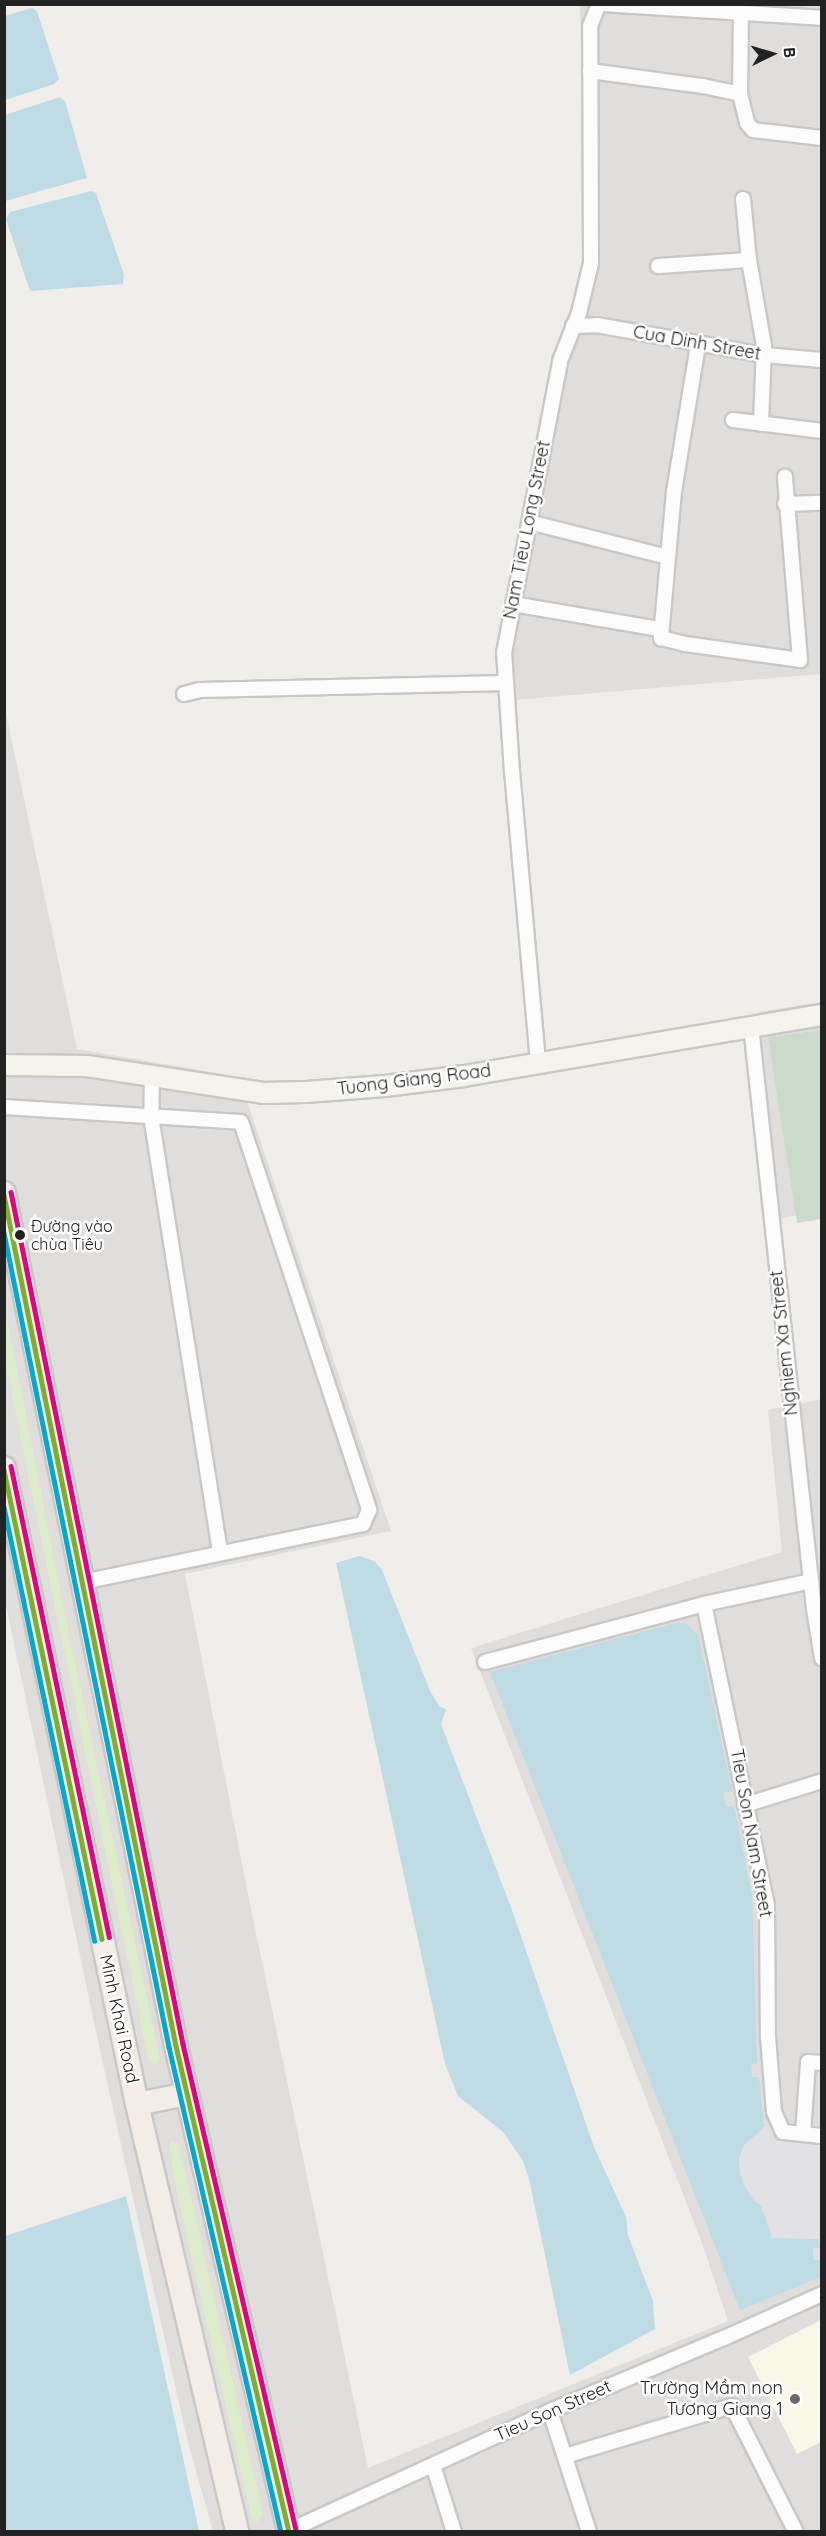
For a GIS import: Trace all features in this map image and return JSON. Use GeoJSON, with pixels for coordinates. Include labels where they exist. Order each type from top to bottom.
{"type":"FeatureCollection","features":[{"type":"Feature","properties":{"kind":"main road","name":"Tuong Giang Road"},"geometry":{"type":"LineString","coordinates":[[4,1065],[87,1066],[263,1093],[306,1092],[385,1086],[822,1015]]}},
{"type":"Feature","properties":{"kind":"main road"},"geometry":{"type":"LineString","coordinates":[[4,1193],[187,2094],[288,2531]]}},
{"type":"Feature","properties":{"kind":"main road","name":"Minh Khai Road"},"geometry":{"type":"LineString","coordinates":[[4,1468],[137,2104],[237,2532]]}},
{"type":"Feature","properties":{"kind":"main road"},"geometry":{"type":"LineString","coordinates":[[137,2104],[187,2094]]}},
{"type":"Feature","properties":{"kind":"street"},"geometry":{"type":"LineString","coordinates":[[600,4],[822,18]]}},
{"type":"Feature","properties":{"kind":"street","name":"Nam Tieu Long Street"},"geometry":{"type":"LineString","coordinates":[[538,1062],[504,653],[560,361],[573,326],[591,263],[590,26],[600,4]]}},
{"type":"Feature","properties":{"kind":"street"},"geometry":{"type":"LineString","coordinates":[[741,13],[740,94],[747,123],[753,130],[822,138]]}},
{"type":"Feature","properties":{"kind":"street"},"geometry":{"type":"LineString","coordinates":[[590,71],[704,86],[740,94]]}},
{"type":"Feature","properties":{"kind":"street"},"geometry":{"type":"LineString","coordinates":[[743,199],[749,260],[764,355],[760,424]]}},
{"type":"Feature","properties":{"kind":"street"},"geometry":{"type":"LineString","coordinates":[[658,266],[749,260]]}},
{"type":"Feature","properties":{"kind":"street","name":"Cua Dinh Street"},"geometry":{"type":"LineString","coordinates":[[573,326],[597,325],[698,345],[764,355],[822,360]]}},
{"type":"Feature","properties":{"kind":"street"},"geometry":{"type":"LineString","coordinates":[[698,345],[674,491],[661,638],[685,644],[800,660],[785,504],[785,477]]}},
{"type":"Feature","properties":{"kind":"street"},"geometry":{"type":"LineString","coordinates":[[733,420],[822,431]]}},
{"type":"Feature","properties":{"kind":"street"},"geometry":{"type":"LineString","coordinates":[[785,504],[822,503]]}},
{"type":"Feature","properties":{"kind":"street"},"geometry":{"type":"LineString","coordinates":[[529,522],[668,557]]}},
{"type":"Feature","properties":{"kind":"street"},"geometry":{"type":"LineString","coordinates":[[513,604],[660,629]]}},
{"type":"Feature","properties":{"kind":"street"},"geometry":{"type":"LineString","coordinates":[[184,694],[200,690],[506,683]]}},
{"type":"Feature","properties":{"kind":"street","name":"Nghiem Xa Street"},"geometry":{"type":"LineString","coordinates":[[751,1026],[811,1581],[822,1658]]}},
{"type":"Feature","properties":{"kind":"street"},"geometry":{"type":"LineString","coordinates":[[152,1077],[151,1116],[220,1553]]}},
{"type":"Feature","properties":{"kind":"street"},"geometry":{"type":"LineString","coordinates":[[4,1107],[241,1122],[369,1510],[363,1524],[84,1582]]}},
{"type":"Feature","properties":{"kind":"street"},"geometry":{"type":"LineString","coordinates":[[485,1662],[704,1604],[811,1581]]}},
{"type":"Feature","properties":{"kind":"street","name":"Tieu Son Nam Street"},"geometry":{"type":"LineString","coordinates":[[704,1604],[767,1905],[768,2037],[774,2112],[783,2132],[822,2136]]}},
{"type":"Feature","properties":{"kind":"street"},"geometry":{"type":"LineString","coordinates":[[745,1805],[822,1781]]}},
{"type":"Feature","properties":{"kind":"street"},"geometry":{"type":"LineString","coordinates":[[803,2134],[808,2062],[822,2063]]}},
{"type":"Feature","properties":{"kind":"street","name":"Tieu Son Street"},"geometry":{"type":"LineString","coordinates":[[288,2531],[550,2411],[822,2294]]}},
{"type":"Feature","properties":{"kind":"street"},"geometry":{"type":"LineString","coordinates":[[565,2456],[732,2406],[796,2532]]}},
{"type":"Feature","properties":{"kind":"street"},"geometry":{"type":"LineString","coordinates":[[550,2411],[589,2532]]}},
{"type":"Feature","properties":{"kind":"street"},"geometry":{"type":"LineString","coordinates":[[433,2464],[454,2532]]}},
{"type":"Feature","properties":{"kind":"shaded area"},"geometry":{"type":"Polygon","coordinates":[[[580,5],[821,5],[821,674],[503,701],[569,328],[586,313],[580,5]]]}},
{"type":"Feature","properties":{"kind":"shaded area"},"geometry":{"type":"Polygon","coordinates":[[[4,704],[77,1049],[239,1077],[391,1531],[185,1574],[251,1909],[368,2468],[728,2321],[702,2243],[471,1648],[782,1552],[768,1410],[821,1399],[821,2531],[213,2531],[188,2443],[101,2055],[5,1601],[4,704]]]}},
{"type":"Feature","properties":{"kind":"shaded area"},"geometry":{"type":"Polygon","coordinates":[[[821,1002],[821,1209],[780,1219],[759,1012],[821,1002]]]}},
{"type":"Feature","properties":{"kind":"shaded area"},"geometry":{"type":"Polygon","coordinates":[[[764,2127],[769,2127],[770,2140],[821,2141],[821,2247],[772,2238],[764,2211],[743,2185],[739,2158],[743,2146],[764,2127]]]}},
{"type":"Feature","properties":{"kind":"shaded area"},"geometry":{"type":"Polygon","coordinates":[[[821,2247],[821,2260],[814,2260],[813,2248],[821,2247]]]}},
{"type":"Feature","properties":{"kind":"shaded area","name":"Trường Mầm non Tương Giang 1"},"geometry":{"type":"Polygon","coordinates":[[[821,2320],[821,2442],[797,2454],[748,2357],[821,2320]]]}},
{"type":"Feature","properties":{"kind":"green space"},"geometry":{"type":"Polygon","coordinates":[[[821,1030],[821,1219],[797,1223],[768,1038],[821,1030]]]}},
{"type":"Feature","properties":{"kind":"green space"},"geometry":{"type":"Polygon","coordinates":[[[4,1304],[73,1653],[160,2059],[155,2066],[148,2059],[5,1363],[4,1304]]]}},
{"type":"Feature","properties":{"kind":"green space"},"geometry":{"type":"Polygon","coordinates":[[[171,2141],[179,2144],[263,2515],[257,2522],[254,2522],[251,2516],[178,2198],[169,2148],[171,2141]]]}},
{"type":"Feature","properties":{"kind":"water"},"geometry":{"type":"Polygon","coordinates":[[[32,8],[37,11],[59,79],[54,84],[5,100],[5,16],[32,8]]]}},
{"type":"Feature","properties":{"kind":"water"},"geometry":{"type":"Polygon","coordinates":[[[60,97],[65,101],[87,178],[5,201],[5,115],[60,97]]]}},
{"type":"Feature","properties":{"kind":"water"},"geometry":{"type":"Polygon","coordinates":[[[91,191],[96,193],[124,275],[123,284],[30,291],[6,219],[10,212],[91,191]]]}},
{"type":"Feature","properties":{"kind":"water"},"geometry":{"type":"Polygon","coordinates":[[[359,1556],[374,1561],[382,1570],[430,1691],[440,1707],[446,1709],[441,1724],[512,1910],[594,2147],[626,2217],[628,2235],[653,2301],[655,2329],[570,2375],[529,2179],[523,2161],[503,2132],[458,2096],[445,2064],[336,1563],[359,1556]]]}},
{"type":"Feature","properties":{"kind":"water"},"geometry":{"type":"Polygon","coordinates":[[[676,1623],[685,1623],[698,1634],[732,1791],[723,1793],[726,1807],[734,1806],[752,1896],[757,2063],[751,2064],[752,2077],[759,2077],[764,2127],[743,2146],[739,2158],[739,2171],[753,2200],[761,2206],[772,2238],[818,2239],[821,2248],[813,2248],[814,2260],[821,2260],[821,2277],[740,2310],[490,1672],[676,1623]]]}},
{"type":"Feature","properties":{"kind":"water"},"geometry":{"type":"Polygon","coordinates":[[[126,2196],[199,2531],[5,2531],[5,2236],[126,2196]]]}},
{"type":"Feature","properties":{"kind":"transit line"},"geometry":{"type":"LineString","coordinates":[[11,1192],[183,2044],[296,2530]]}},
{"type":"Feature","properties":{"kind":"transit line"},"geometry":{"type":"LineString","coordinates":[[4,1195],[176,2046],[289,2532]]}},
{"type":"Feature","properties":{"kind":"transit line"},"geometry":{"type":"LineString","coordinates":[[4,1233],[169,2047],[281,2532]]}},
{"type":"Feature","properties":{"kind":"transit line"},"geometry":{"type":"LineString","coordinates":[[11,1466],[109,1937]]}},
{"type":"Feature","properties":{"kind":"transit line"},"geometry":{"type":"LineString","coordinates":[[4,1470],[102,1939]]}},
{"type":"Feature","properties":{"kind":"transit line"},"geometry":{"type":"LineString","coordinates":[[4,1507],[95,1941]]}},
{"type":"Feature","properties":{"kind":"place","name":"Đường vào chùa Tiêu"},"geometry":{"type":"Point","coordinates":[20,1235]}},
{"type":"Feature","properties":{"kind":"place","name":"Trường Mầm non Tương Giang 1"},"geometry":{"type":"Point","coordinates":[795,2399]}}]}
